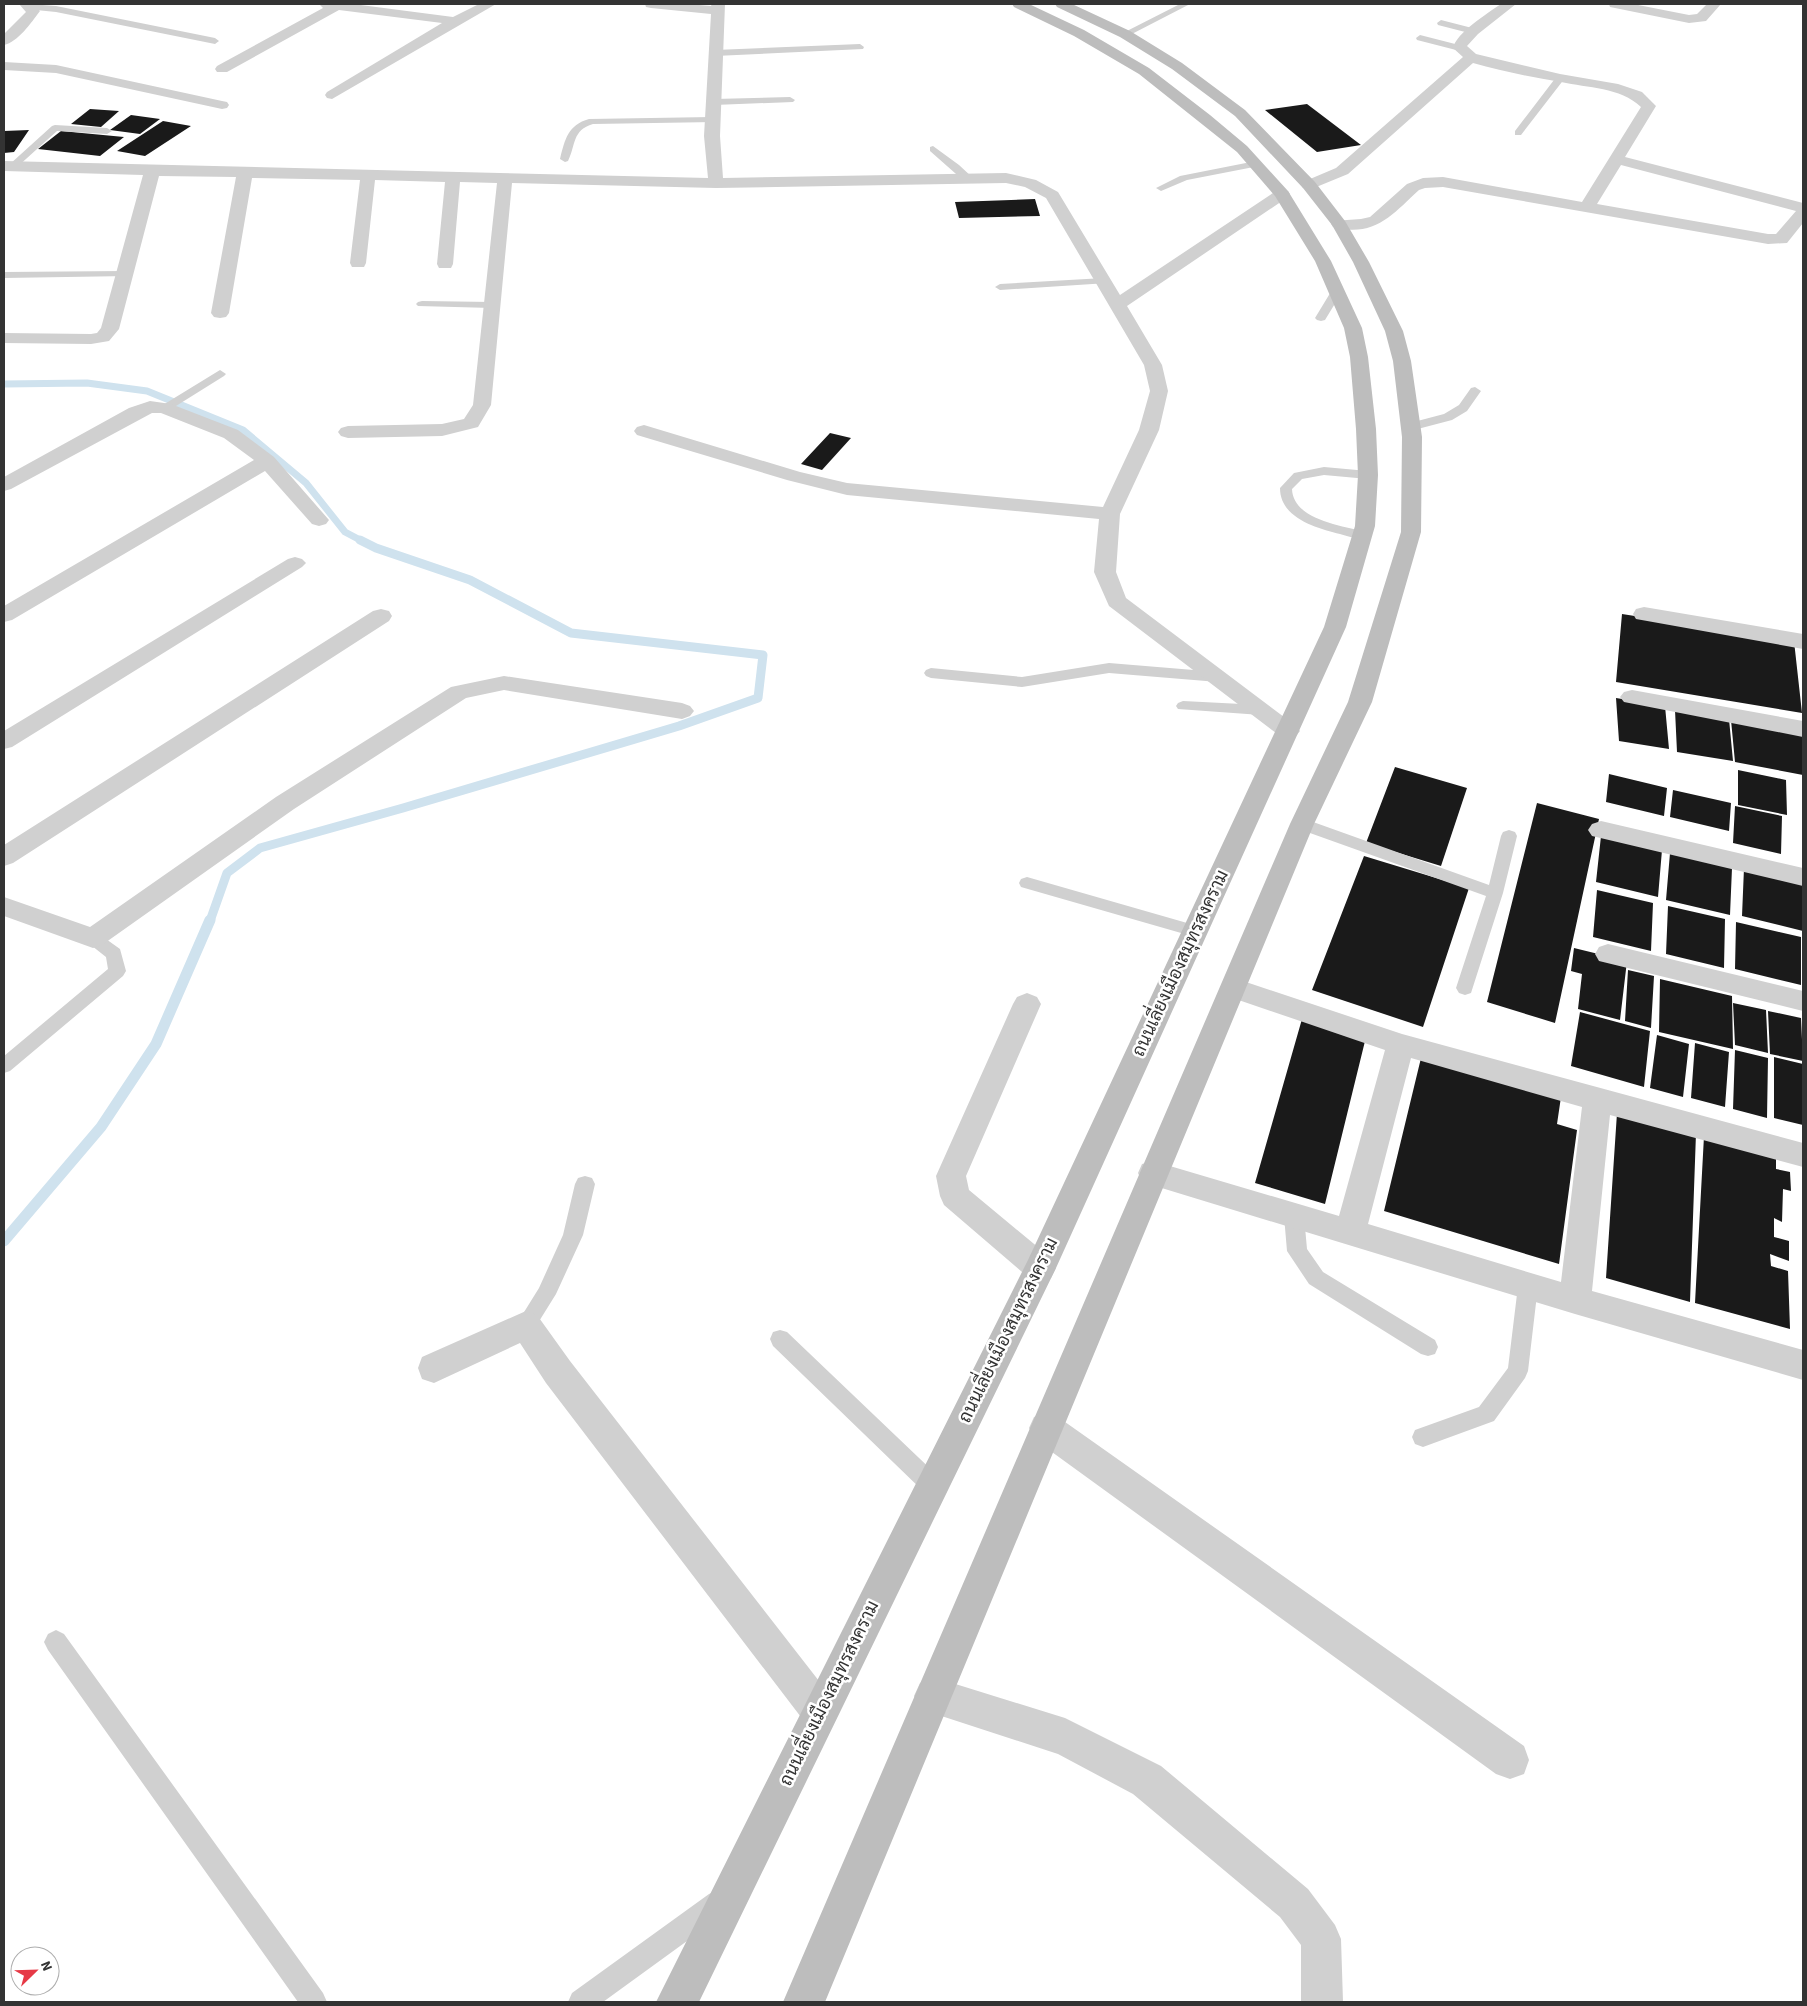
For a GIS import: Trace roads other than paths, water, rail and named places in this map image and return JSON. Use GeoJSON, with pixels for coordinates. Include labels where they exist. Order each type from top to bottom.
{"type":"FeatureCollection","features":[{"type":"Feature","properties":{"kind":"main road","name":"ถนนเลี่ยงเมืองสมุทรสงคราม"},"geometry":{"type":"LineString","coordinates":[[677,2002],[1040,1268],[1335,627],[1365,526],[1368,475],[1366,429],[1359,357],[1353,328],[1324,261],[1282,194],[1242,149],[1213,124],[1144,71],[1079,33],[1019,4]]}},
{"type":"Feature","properties":{"kind":"main road"},"geometry":{"type":"LineString","coordinates":[[804,2002],[1302,824],[1360,702],[1411,532],[1410,427],[1402,361],[1394,331],[1362,262],[1339,224],[1309,185],[1240,113],[1177,66],[1125,34],[1062,4]]}},
{"type":"Feature","properties":{"kind":"street"},"geometry":{"type":"LineString","coordinates":[[332,95],[455,21],[489,4]]}},
{"type":"Feature","properties":{"kind":"street"},"geometry":{"type":"LineString","coordinates":[[651,4],[718,7],[712,120],[716,183]]}},
{"type":"Feature","properties":{"kind":"street"},"geometry":{"type":"LineString","coordinates":[[1509,4],[1473,31],[1460,45],[1466,53],[1560,78],[1613,87],[1637,95],[1649,106],[1587,207]]}},
{"type":"Feature","properties":{"kind":"street"},"geometry":{"type":"LineString","coordinates":[[1615,4],[1689,19],[1701,18],[1714,4]]}},
{"type":"Feature","properties":{"kind":"street"},"geometry":{"type":"LineString","coordinates":[[4,41],[23,24],[33,11],[27,5]]}},
{"type":"Feature","properties":{"kind":"street"},"geometry":{"type":"LineString","coordinates":[[222,69],[331,5],[455,21]]}},
{"type":"Feature","properties":{"kind":"street"},"geometry":{"type":"LineString","coordinates":[[1309,185],[1342,171],[1466,53]]}},
{"type":"Feature","properties":{"kind":"street"},"geometry":{"type":"LineString","coordinates":[[4,66],[56,69],[222,105]]}},
{"type":"Feature","properties":{"kind":"street"},"geometry":{"type":"LineString","coordinates":[[1616,159],[1803,208]]}},
{"type":"Feature","properties":{"kind":"street"},"geometry":{"type":"LineString","coordinates":[[8,166],[152,171],[716,183],[1006,178],[1024,180],[1052,195],[1153,365],[1159,391],[1149,430],[1110,514],[1105,572],[1117,600],[1288,731]]}},
{"type":"Feature","properties":{"kind":"street"},"geometry":{"type":"LineString","coordinates":[[4,338],[91,339],[103,337],[110,329],[152,171]]}},
{"type":"Feature","properties":{"kind":"street"},"geometry":{"type":"LineString","coordinates":[[220,313],[245,173]]}},
{"type":"Feature","properties":{"kind":"street"},"geometry":{"type":"LineString","coordinates":[[358,263],[368,176]]}},
{"type":"Feature","properties":{"kind":"street"},"geometry":{"type":"LineString","coordinates":[[445,264],[452,178]]}},
{"type":"Feature","properties":{"kind":"street"},"geometry":{"type":"LineString","coordinates":[[348,432],[442,430],[471,423],[482,405],[505,179]]}},
{"type":"Feature","properties":{"kind":"street"},"geometry":{"type":"LineString","coordinates":[[1339,224],[1362,224],[1376,220],[1413,187],[1423,183],[1443,182],[1768,239],[1781,238],[1803,213]]}},
{"type":"Feature","properties":{"kind":"street"},"geometry":{"type":"LineString","coordinates":[[1118,304],[1282,194]]}},
{"type":"Feature","properties":{"kind":"street"},"geometry":{"type":"LineString","coordinates":[[4,485],[136,412],[150,407],[167,406],[231,434],[267,461],[319,520]]}},
{"type":"Feature","properties":{"kind":"street"},"geometry":{"type":"LineString","coordinates":[[644,431],[794,476],[848,489],[1110,514]]}},
{"type":"Feature","properties":{"kind":"street"},"geometry":{"type":"LineString","coordinates":[[4,615],[267,461]]}},
{"type":"Feature","properties":{"kind":"street"},"geometry":{"type":"LineString","coordinates":[[4,741],[295,563]]}},
{"type":"Feature","properties":{"kind":"street"},"geometry":{"type":"LineString","coordinates":[[1644,614],[1803,642]]}},
{"type":"Feature","properties":{"kind":"street"},"geometry":{"type":"LineString","coordinates":[[4,857],[381,616]]}},
{"type":"Feature","properties":{"kind":"street"},"geometry":{"type":"LineString","coordinates":[[4,906],[93,938],[285,803],[458,692],[504,683],[682,712]]}},
{"type":"Feature","properties":{"kind":"street"},"geometry":{"type":"LineString","coordinates":[[1632,697],[1803,728]]}},
{"type":"Feature","properties":{"kind":"street"},"geometry":{"type":"LineString","coordinates":[[1601,830],[1803,877]]}},
{"type":"Feature","properties":{"kind":"street"},"geometry":{"type":"LineString","coordinates":[[1608,954],[1803,1001]]}},
{"type":"Feature","properties":{"kind":"street"},"geometry":{"type":"LineString","coordinates":[[1234,988],[1400,1044],[1803,1155]]}},
{"type":"Feature","properties":{"kind":"street"},"geometry":{"type":"LineString","coordinates":[[1027,1004],[951,1176],[955,1196],[1040,1268]]}},
{"type":"Feature","properties":{"kind":"street"},"geometry":{"type":"LineString","coordinates":[[1350,1233],[1400,1046]]}},
{"type":"Feature","properties":{"kind":"street"},"geometry":{"type":"LineString","coordinates":[[1575,1300],[1597,1101]]}},
{"type":"Feature","properties":{"kind":"street"},"geometry":{"type":"LineString","coordinates":[[1153,1173],[1575,1300],[1803,1365]]}},
{"type":"Feature","properties":{"kind":"street"},"geometry":{"type":"LineString","coordinates":[[434,1368],[526,1325],[558,1372],[820,1712]]}},
{"type":"Feature","properties":{"kind":"street"},"geometry":{"type":"LineString","coordinates":[[1046,1428],[1510,1760]]}},
{"type":"Feature","properties":{"kind":"street"},"geometry":{"type":"LineString","coordinates":[[933,1696],[1065,1737],[1148,1780],[1294,1903],[1321,1940],[1322,2002]]}},
{"type":"Feature","properties":{"kind":"lane"},"geometry":{"type":"LineString","coordinates":[[1125,34],[1186,4]]}},
{"type":"Feature","properties":{"kind":"lane"},"geometry":{"type":"LineString","coordinates":[[27,5],[56,8],[215,41]]}},
{"type":"Feature","properties":{"kind":"lane"},"geometry":{"type":"LineString","coordinates":[[1441,23],[1473,31]]}},
{"type":"Feature","properties":{"kind":"lane"},"geometry":{"type":"LineString","coordinates":[[1420,38],[1466,53]]}},
{"type":"Feature","properties":{"kind":"lane"},"geometry":{"type":"LineString","coordinates":[[715,53],[860,48]]}},
{"type":"Feature","properties":{"kind":"lane"},"geometry":{"type":"LineString","coordinates":[[1518,132],[1560,78]]}},
{"type":"Feature","properties":{"kind":"lane"},"geometry":{"type":"LineString","coordinates":[[714,102],[790,100]]}},
{"type":"Feature","properties":{"kind":"lane"},"geometry":{"type":"LineString","coordinates":[[565,159],[571,133],[581,123],[592,121],[712,120]]}},
{"type":"Feature","properties":{"kind":"lane"},"geometry":{"type":"LineString","coordinates":[[8,166],[55,128],[107,132]]}},
{"type":"Feature","properties":{"kind":"lane"},"geometry":{"type":"LineString","coordinates":[[933,149],[968,179]]}},
{"type":"Feature","properties":{"kind":"lane"},"geometry":{"type":"LineString","coordinates":[[1161,188],[1184,178],[1256,164]]}},
{"type":"Feature","properties":{"kind":"lane"},"geometry":{"type":"LineString","coordinates":[[4,275],[125,274]]}},
{"type":"Feature","properties":{"kind":"lane"},"geometry":{"type":"LineString","coordinates":[[1000,287],[1104,281]]}},
{"type":"Feature","properties":{"kind":"lane"},"geometry":{"type":"LineString","coordinates":[[1321,318],[1336,292]]}},
{"type":"Feature","properties":{"kind":"lane"},"geometry":{"type":"LineString","coordinates":[[422,304],[492,305]]}},
{"type":"Feature","properties":{"kind":"lane"},"geometry":{"type":"LineString","coordinates":[[167,406],[220,374]]}},
{"type":"Feature","properties":{"kind":"lane"},"geometry":{"type":"LineString","coordinates":[[1410,427],[1448,417],[1463,408],[1475,390]]}},
{"type":"Feature","properties":{"kind":"lane"},"geometry":{"type":"LineString","coordinates":[[1362,535],[1327,528],[1303,516],[1288,501],[1286,488],[1298,476],[1324,471],[1368,475]]}},
{"type":"Feature","properties":{"kind":"lane"},"geometry":{"type":"LineString","coordinates":[[931,673],[1022,682],[1108,668],[1218,677]]}},
{"type":"Feature","properties":{"kind":"lane"},"geometry":{"type":"LineString","coordinates":[[1184,706],[1261,710]]}},
{"type":"Feature","properties":{"kind":"lane"},"geometry":{"type":"LineString","coordinates":[[1302,824],[1496,893]]}},
{"type":"Feature","properties":{"kind":"lane"},"geometry":{"type":"LineString","coordinates":[[1465,988],[1496,893],[1509,836]]}},
{"type":"Feature","properties":{"kind":"lane"},"geometry":{"type":"LineString","coordinates":[[1027,883],[1195,932]]}},
{"type":"Feature","properties":{"kind":"lane"},"geometry":{"type":"LineString","coordinates":[[4,1066],[117,971],[114,954],[93,938]]}},
{"type":"Feature","properties":{"kind":"lane"},"geometry":{"type":"LineString","coordinates":[[526,1325],[546,1294],[573,1235],[585,1184]]}},
{"type":"Feature","properties":{"kind":"lane"},"geometry":{"type":"LineString","coordinates":[[1294,1216],[1297,1251],[1316,1278],[1428,1347]]}},
{"type":"Feature","properties":{"kind":"lane"},"geometry":{"type":"LineString","coordinates":[[1423,1437],[1486,1414],[1518,1371],[1528,1286]]}},
{"type":"Feature","properties":{"kind":"lane"},"geometry":{"type":"LineString","coordinates":[[780,1339],[932,1485]]}},
{"type":"Feature","properties":{"kind":"lane"},"geometry":{"type":"LineString","coordinates":[[56,1642],[314,2002]]}},
{"type":"Feature","properties":{"kind":"lane"},"geometry":{"type":"LineString","coordinates":[[582,2002],[730,1894]]}},
{"type":"Feature","properties":{"kind":"waterway"},"geometry":{"type":"LineString","coordinates":[[4,384],[87,383],[147,391],[243,430],[306,483],[345,532],[362,541]]}},
{"type":"Feature","properties":{"kind":"waterway"},"geometry":{"type":"LineString","coordinates":[[210,921],[227,873],[260,848],[403,808],[679,726],[758,698],[763,655],[571,633],[470,580],[376,548],[362,541]]}},
{"type":"Feature","properties":{"kind":"waterway"},"geometry":{"type":"LineString","coordinates":[[4,1241],[101,1127],[156,1044],[210,920]]}}]}
